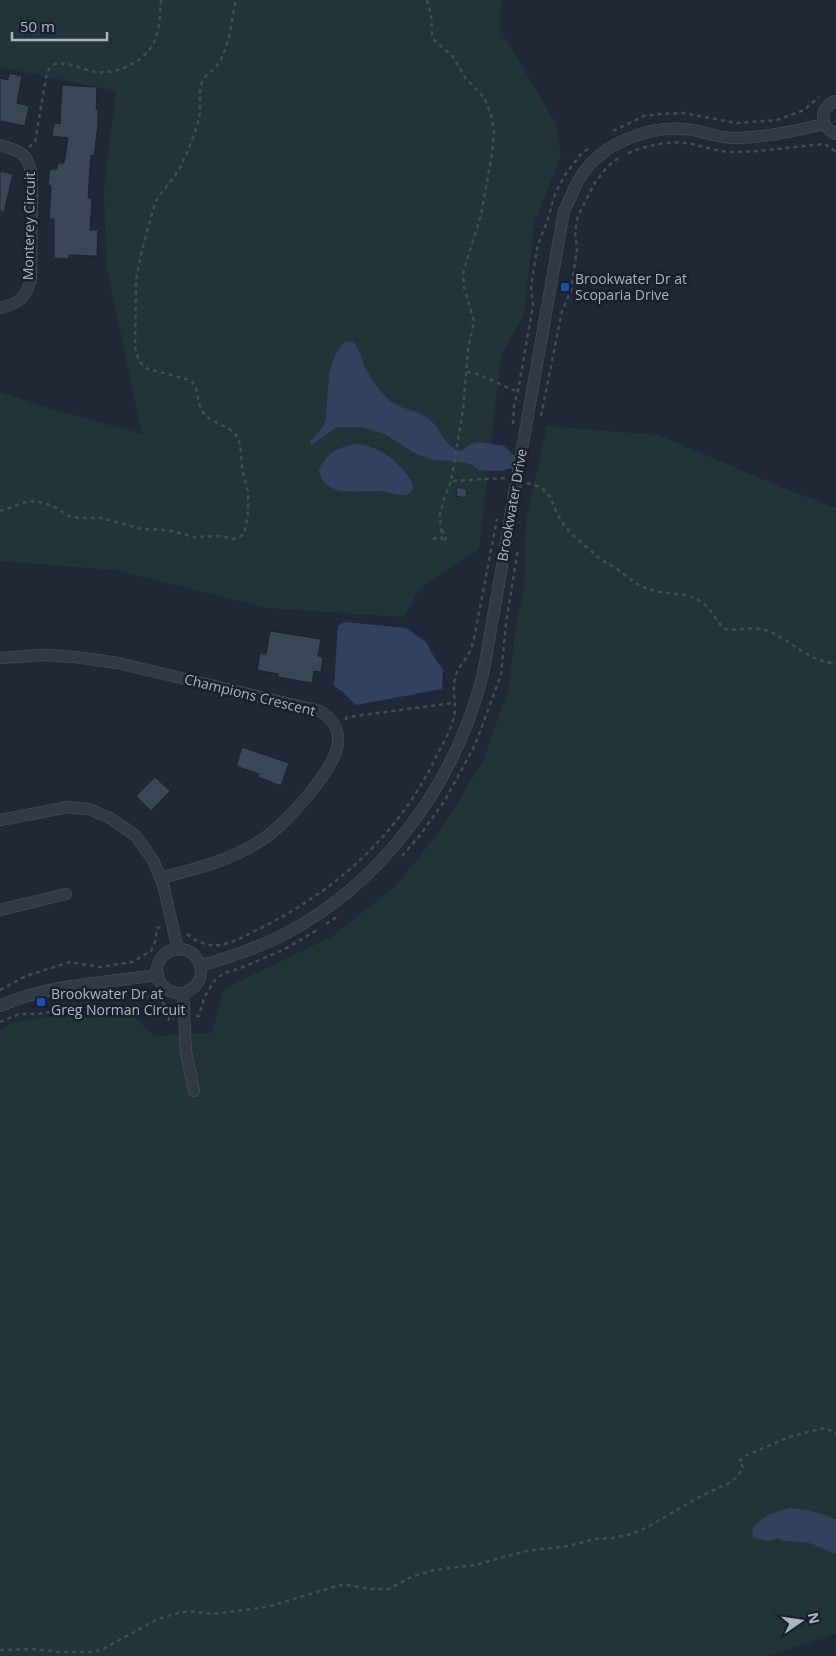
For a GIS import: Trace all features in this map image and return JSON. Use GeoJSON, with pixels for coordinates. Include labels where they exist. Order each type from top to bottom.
{"type":"FeatureCollection","features":[{"type":"Feature","properties":{"kind":"street"},"geometry":{"type":"LineString","coordinates":[[836,101],[828,104],[823,119],[824,124],[831,132],[836,134]]}},
{"type":"Feature","properties":{"kind":"street","name":"Brookwater Drive"},"geometry":{"type":"LineString","coordinates":[[200,966],[243,952],[285,934],[330,905],[361,881],[401,839],[428,802],[462,739],[482,676],[564,212],[572,192],[583,173],[601,155],[621,142],[639,134],[660,129],[685,129],[735,138],[796,131],[824,124]]}},
{"type":"Feature","properties":{"kind":"street","name":"Monterey Circuit"},"geometry":{"type":"LineString","coordinates":[[0,145],[22,153],[31,166],[32,177],[30,279],[28,289],[22,298],[12,305],[0,308]]}},
{"type":"Feature","properties":{"kind":"street","name":"Champions Crescent"},"geometry":{"type":"LineString","coordinates":[[0,658],[44,655],[118,663],[320,711],[328,716],[334,724],[338,742],[334,758],[304,801],[264,839],[232,856],[205,866],[160,878]]}},
{"type":"Feature","properties":{"kind":"street"},"geometry":{"type":"LineString","coordinates":[[0,820],[68,807],[89,809],[110,818],[135,835],[153,860],[160,878],[178,950]]}},
{"type":"Feature","properties":{"kind":"street"},"geometry":{"type":"LineString","coordinates":[[0,910],[66,894]]}},
{"type":"Feature","properties":{"kind":"street"},"geometry":{"type":"LineString","coordinates":[[178,950],[192,954],[198,960],[200,966],[199,980],[195,986],[183,993],[170,991],[164,987],[158,975],[160,960],[171,951],[178,950]]}},
{"type":"Feature","properties":{"kind":"street"},"geometry":{"type":"LineString","coordinates":[[0,1006],[29,996],[64,988],[158,975]]}},
{"type":"Feature","properties":{"kind":"street"},"geometry":{"type":"LineString","coordinates":[[183,993],[186,1052],[194,1091]]}},
{"type":"Feature","properties":{"kind":"path"},"geometry":{"type":"LineString","coordinates":[[22,153],[35,142],[47,72],[50,67],[56,64],[64,64],[106,72],[132,64],[142,58],[154,43],[161,0]]}},
{"type":"Feature","properties":{"kind":"path"},"geometry":{"type":"LineString","coordinates":[[0,511],[23,503],[33,501],[44,502],[69,516],[102,518],[141,529],[167,530],[195,537],[220,536],[234,539],[243,535],[247,519],[248,493],[242,468],[240,441],[236,434],[209,420],[204,414],[200,408],[195,384],[190,380],[143,366],[138,358],[135,347],[134,332],[137,269],[155,203],[159,194],[179,170],[183,162],[199,118],[200,95],[204,79],[219,63],[229,36],[236,0]]}},
{"type":"Feature","properties":{"kind":"path"},"geometry":{"type":"LineString","coordinates":[[427,0],[431,14],[434,40],[453,57],[466,79],[484,97],[493,123],[492,154],[481,215],[463,273],[464,287],[474,321],[468,350],[463,410],[451,481],[440,515],[441,537],[442,541],[445,541],[447,538],[442,530]]}},
{"type":"Feature","properties":{"kind":"path"},"geometry":{"type":"LineString","coordinates":[[606,136],[644,116],[661,114],[683,113],[737,123],[777,120],[804,110],[824,94]]}},
{"type":"Feature","properties":{"kind":"path"},"geometry":{"type":"LineString","coordinates":[[540,423],[562,311],[571,290],[578,249],[575,232],[578,216],[594,184],[607,167],[623,155],[641,148],[665,143],[691,144],[712,150],[745,152],[825,144],[836,152]]}},
{"type":"Feature","properties":{"kind":"path"},"geometry":{"type":"LineString","coordinates":[[513,426],[514,406],[533,305],[531,286],[538,244],[555,194],[565,175],[580,155],[592,145]]}},
{"type":"Feature","properties":{"kind":"path"},"geometry":{"type":"LineString","coordinates":[[467,372],[476,373],[502,386],[518,391]]}},
{"type":"Feature","properties":{"kind":"path"},"geometry":{"type":"LineString","coordinates":[[451,481],[506,478]]}},
{"type":"Feature","properties":{"kind":"path"},"geometry":{"type":"LineString","coordinates":[[524,482],[541,486],[547,490],[560,518],[567,528],[600,559],[631,582],[649,589],[686,595],[701,601],[725,629],[761,629],[775,634],[801,651],[822,661],[836,663]]}},
{"type":"Feature","properties":{"kind":"path"},"geometry":{"type":"LineString","coordinates":[[184,932],[194,940],[213,947],[231,942],[298,908],[355,866],[400,816],[426,779],[454,716],[455,677],[458,668],[471,650],[498,514]]}},
{"type":"Feature","properties":{"kind":"path"},"geometry":{"type":"LineString","coordinates":[[433,539],[441,537]]}},
{"type":"Feature","properties":{"kind":"path"},"geometry":{"type":"LineString","coordinates":[[400,859],[421,834],[445,800],[475,744],[501,675],[506,623],[518,546]]}},
{"type":"Feature","properties":{"kind":"path"},"geometry":{"type":"LineString","coordinates":[[348,724],[346,718],[348,717],[453,703]]}},
{"type":"Feature","properties":{"kind":"path"},"geometry":{"type":"LineString","coordinates":[[0,1022],[19,1014],[40,1014],[84,1005],[100,998],[130,994],[155,998],[163,1003],[168,1010],[169,1020],[199,1016],[204,998],[214,981],[224,973],[285,950],[338,916]]}},
{"type":"Feature","properties":{"kind":"path"},"geometry":{"type":"LineString","coordinates":[[0,990],[26,976],[70,962],[100,968],[132,962],[150,951],[155,942],[157,928],[172,923]]}},
{"type":"Feature","properties":{"kind":"path"},"geometry":{"type":"LineString","coordinates":[[0,1650],[33,1649],[61,1652],[101,1650],[158,1619],[174,1614],[190,1611],[212,1614],[268,1607],[340,1585],[390,1589],[411,1577],[434,1570],[474,1565],[526,1551],[568,1546],[595,1539],[631,1534],[646,1528],[700,1496],[729,1483],[738,1476],[743,1467],[739,1461],[745,1456],[789,1437],[810,1431],[825,1428],[836,1433]]}},
{"type":"Feature","properties":{"kind":"green space"},"geometry":{"type":"Polygon","coordinates":[[[0,0],[502,0],[500,29],[556,124],[561,156],[534,224],[524,315],[501,355],[479,549],[420,588],[404,617],[268,608],[115,570],[0,561],[0,392],[41,406],[142,434],[106,264],[104,190],[116,91],[0,67],[0,0]]]}},
{"type":"Feature","properties":{"kind":"green space"},"geometry":{"type":"Polygon","coordinates":[[[547,426],[658,435],[836,508],[836,1634],[768,1656],[0,1656],[0,1031],[12,1023],[82,1012],[120,1003],[154,1036],[212,1033],[223,991],[331,937],[395,887],[442,828],[483,761],[509,687],[517,616],[524,592],[526,521],[547,426]]]}},
{"type":"Feature","properties":{"kind":"water"},"geometry":{"type":"Polygon","coordinates":[[[353,341],[369,374],[389,400],[427,417],[447,442],[460,451],[473,443],[480,442],[504,446],[517,458],[516,467],[501,471],[479,470],[471,464],[434,460],[416,454],[385,434],[362,427],[339,427],[312,445],[310,443],[311,440],[323,427],[326,420],[329,380],[334,357],[344,342],[353,341]]]}},
{"type":"Feature","properties":{"kind":"water"},"geometry":{"type":"Polygon","coordinates":[[[357,444],[374,448],[395,462],[412,482],[413,488],[411,493],[403,495],[380,491],[353,492],[328,486],[322,480],[319,471],[325,459],[334,451],[357,444]]]}},
{"type":"Feature","properties":{"kind":"water"},"geometry":{"type":"Polygon","coordinates":[[[344,622],[406,628],[426,642],[443,669],[442,689],[356,705],[334,686],[338,626],[344,622]]]}},
{"type":"Feature","properties":{"kind":"water"},"geometry":{"type":"Polygon","coordinates":[[[789,1508],[807,1510],[836,1519],[836,1554],[807,1542],[783,1541],[778,1538],[769,1541],[753,1536],[752,1530],[758,1522],[789,1508]]]}},
{"type":"Feature","properties":{"kind":"building"},"geometry":{"type":"Polygon","coordinates":[[[9,73],[22,76],[17,103],[29,106],[25,126],[0,121],[0,78],[8,80],[9,73]]]}},
{"type":"Feature","properties":{"kind":"building"},"geometry":{"type":"Polygon","coordinates":[[[62,85],[97,87],[96,109],[98,109],[98,124],[94,156],[91,155],[88,198],[92,198],[90,230],[98,230],[97,256],[69,255],[69,259],[54,258],[54,219],[49,219],[51,186],[48,185],[50,169],[57,169],[58,163],[64,163],[68,138],[52,136],[54,123],[60,124],[62,85]]]}},
{"type":"Feature","properties":{"kind":"building"},"geometry":{"type":"Polygon","coordinates":[[[0,171],[13,174],[4,212],[0,212],[0,171]]]}},
{"type":"Feature","properties":{"kind":"building"},"geometry":{"type":"Polygon","coordinates":[[[457,487],[467,489],[466,498],[456,496],[457,487]]]}},
{"type":"Feature","properties":{"kind":"building"},"geometry":{"type":"Polygon","coordinates":[[[270,631],[321,639],[318,656],[323,657],[321,672],[314,671],[312,683],[278,677],[278,674],[257,670],[260,653],[266,654],[270,631]]]}},
{"type":"Feature","properties":{"kind":"building"},"geometry":{"type":"Polygon","coordinates":[[[242,747],[289,763],[281,786],[258,777],[259,774],[236,766],[242,747]]]}},
{"type":"Feature","properties":{"kind":"building"},"geometry":{"type":"Polygon","coordinates":[[[155,777],[170,791],[151,811],[136,796],[155,777]]]}},
{"type":"Feature","properties":{"kind":"place","name":"Brookwater Dr at Scoparia Drive"},"geometry":{"type":"Point","coordinates":[565,287]}},
{"type":"Feature","properties":{"kind":"place","name":"Brookwater Dr at Greg Norman Circuit"},"geometry":{"type":"Point","coordinates":[41,1002]}}]}
